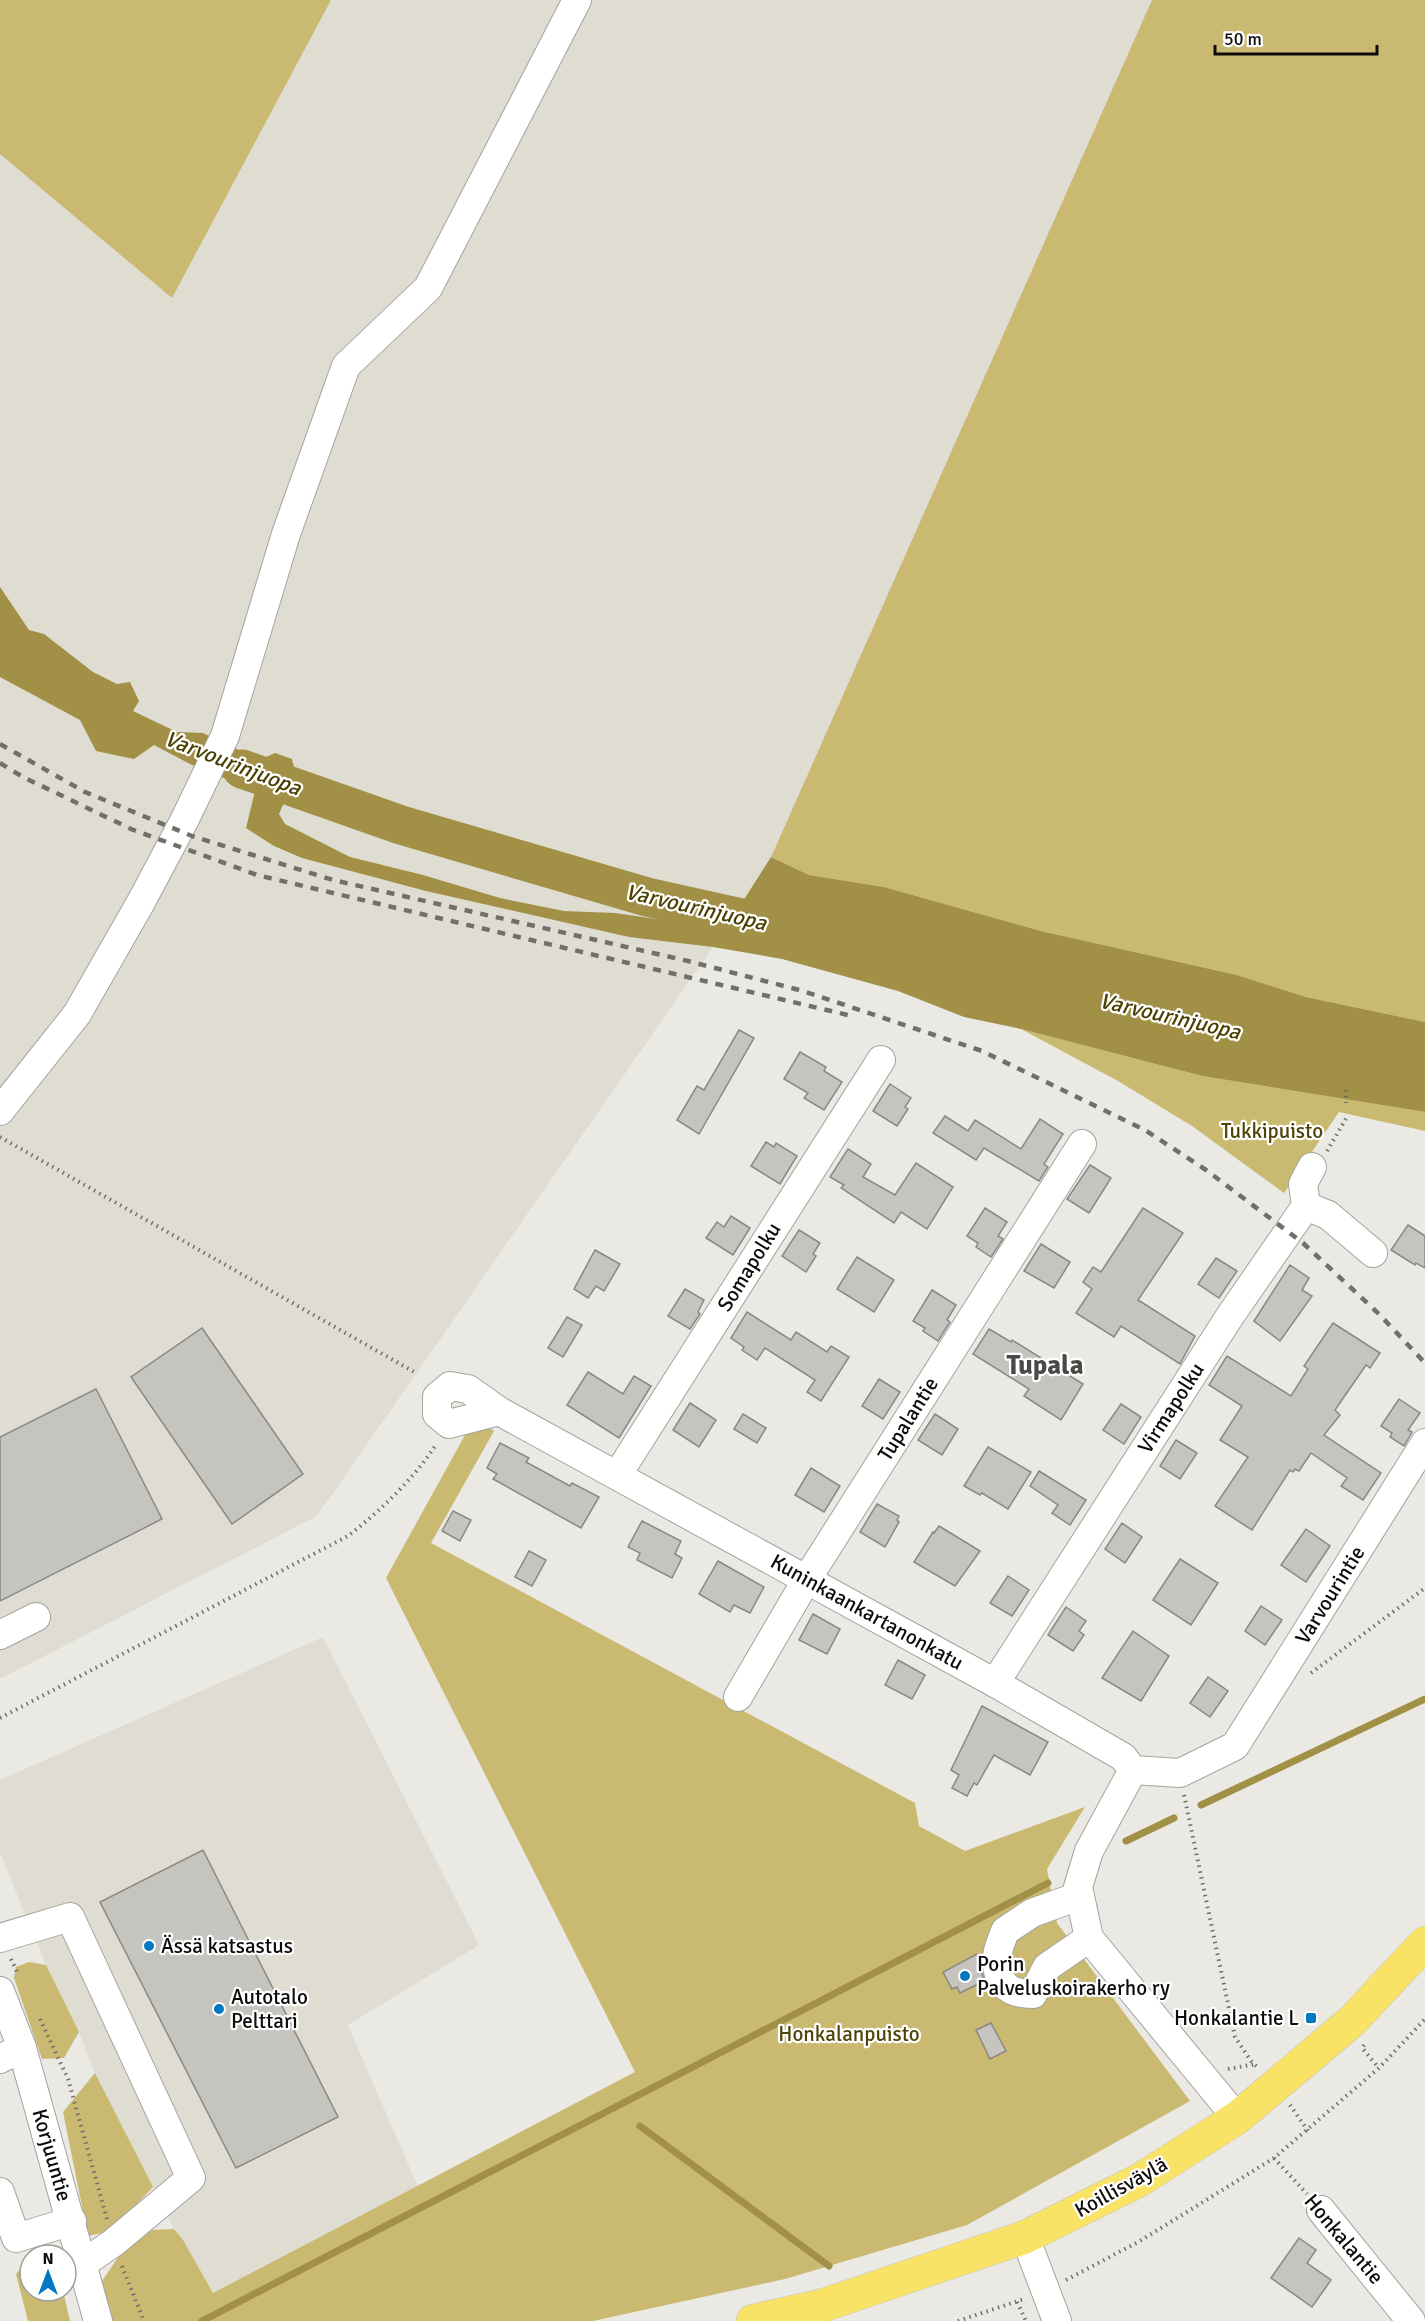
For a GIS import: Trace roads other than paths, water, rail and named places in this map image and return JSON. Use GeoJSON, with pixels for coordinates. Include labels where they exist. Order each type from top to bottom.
{"type":"FeatureCollection","features":[{"type":"Feature","properties":{"kind":"main road","name":"Koillisväylä"},"geometry":{"type":"LineString","coordinates":[[753,2321],[824,2305],[1025,2237],[1138,2181],[1237,2118],[1265,2070],[1352,2021],[1425,1943]]}},
{"type":"Feature","properties":{"kind":"street"},"geometry":{"type":"LineString","coordinates":[[0,1111],[77,1014],[141,902],[225,736],[286,534],[346,366],[428,288],[577,0]]}},
{"type":"Feature","properties":{"kind":"street","name":"Somapolku"},"geometry":{"type":"LineString","coordinates":[[618,1474],[881,1060]]}},
{"type":"Feature","properties":{"kind":"street","name":"Tupalantie"},"geometry":{"type":"LineString","coordinates":[[738,1697],[807,1579],[1082,1144]]}},
{"type":"Feature","properties":{"kind":"street"},"geometry":{"type":"LineString","coordinates":[[1312,1167],[1304,1184],[1306,1206],[1328,1215],[1373,1253]]}},
{"type":"Feature","properties":{"kind":"street","name":"Virmapolku"},"geometry":{"type":"LineString","coordinates":[[995,1683],[1230,1316],[1306,1206]]}},
{"type":"Feature","properties":{"kind":"street","name":"Kuninkaankartanonkatu"},"geometry":{"type":"LineString","coordinates":[[449,1424],[437,1413],[437,1397],[450,1386],[468,1389],[499,1411],[618,1474],[995,1683],[1123,1757],[1133,1770]]}},
{"type":"Feature","properties":{"kind":"street","name":"Varvourintie"},"geometry":{"type":"LineString","coordinates":[[1133,1770],[1180,1773],[1235,1746],[1425,1443]]}},
{"type":"Feature","properties":{"kind":"street"},"geometry":{"type":"LineString","coordinates":[[0,1635],[36,1617]]}},
{"type":"Feature","properties":{"kind":"street"},"geometry":{"type":"LineString","coordinates":[[1133,1770],[1089,1851],[1078,1887],[1089,1938],[1237,2118]]}},
{"type":"Feature","properties":{"kind":"street"},"geometry":{"type":"LineString","coordinates":[[1079,1896],[1032,1913],[1005,1931],[996,1963],[1004,1985],[1016,1994],[1033,1994],[1047,1967],[1089,1938]]}},
{"type":"Feature","properties":{"kind":"street"},"geometry":{"type":"LineString","coordinates":[[0,1938],[70,1917],[191,2178],[113,2242],[81,2265]]}},
{"type":"Feature","properties":{"kind":"street","name":"Korjuuntie"},"geometry":{"type":"LineString","coordinates":[[10,1984],[11,2054],[72,2221],[81,2265],[98,2321]]}},
{"type":"Feature","properties":{"kind":"street"},"geometry":{"type":"LineString","coordinates":[[0,2192],[8,2242],[72,2221]]}},
{"type":"Feature","properties":{"kind":"street","name":"Honkalantie"},"geometry":{"type":"LineString","coordinates":[[1321,2210],[1412,2321]]}},
{"type":"Feature","properties":{"kind":"street"},"geometry":{"type":"LineString","coordinates":[[1025,2237],[1057,2321]]}},
{"type":"Feature","properties":{"kind":"water"},"geometry":{"type":"Polygon","coordinates":[[[0,587],[29,630],[44,634],[93,672],[117,684],[130,682],[139,701],[133,711],[177,732],[203,733],[243,752],[264,758],[275,753],[292,759],[296,775],[279,814],[285,824],[350,857],[423,875],[500,898],[564,911],[615,913],[725,929],[771,857],[809,875],[884,887],[1041,931],[1237,975],[1306,997],[1425,1022],[1425,1112],[1202,1076],[1021,1029],[964,1017],[898,991],[782,959],[713,947],[629,937],[426,891],[302,858],[274,846],[246,828],[255,791],[190,764],[154,745],[134,759],[96,751],[80,720],[0,677],[0,587]]]}},
{"type":"Feature","properties":{"kind":"waterway","name":"Varvourinjuopa"},"geometry":{"type":"LineString","coordinates":[[242,769],[401,825],[647,897],[787,928]]}},
{"type":"Feature","properties":{"kind":"waterway"},"geometry":{"type":"LineString","coordinates":[[1201,1805],[1425,1699]]}},
{"type":"Feature","properties":{"kind":"waterway"},"geometry":{"type":"LineString","coordinates":[[1126,1841],[1174,1818]]}},
{"type":"Feature","properties":{"kind":"waterway"},"geometry":{"type":"LineString","coordinates":[[202,2321],[1048,1883]]}},
{"type":"Feature","properties":{"kind":"waterway"},"geometry":{"type":"LineString","coordinates":[[640,2126],[829,2266]]}},
{"type":"Feature","properties":{"kind":"railway"},"geometry":{"type":"LineString","coordinates":[[0,744],[85,792],[192,836],[333,880],[688,961],[803,991],[982,1051],[1145,1130],[1206,1170],[1303,1243],[1379,1314],[1425,1363]]}},
{"type":"Feature","properties":{"kind":"railway"},"geometry":{"type":"LineString","coordinates":[[0,763],[23,777],[131,829],[257,875],[852,1016]]}},
{"type":"Feature","properties":{"kind":"place","name":"Ässä katsastus"},"geometry":{"type":"Point","coordinates":[149,1946]}},
{"type":"Feature","properties":{"kind":"place","name":"Porin Palveluskoirakerho ry"},"geometry":{"type":"Point","coordinates":[965,1976]}},
{"type":"Feature","properties":{"kind":"place","name":"Autotalo Pelttari"},"geometry":{"type":"Point","coordinates":[219,2009]}},
{"type":"Feature","properties":{"kind":"place","name":"Honkalantie L"},"geometry":{"type":"Point","coordinates":[1311,2018]}},
{"type":"Feature","properties":{"kind":"district","name":"Tupala"},"geometry":{"type":"Point","coordinates":[1045,1365]}},
{"type":"Feature","properties":{"kind":"park label","name":"Tukkipuisto"},"geometry":{"type":"Point","coordinates":[1272,1131]}},
{"type":"Feature","properties":{"kind":"park label","name":"Honkalanpuisto"},"geometry":{"type":"Point","coordinates":[849,2034]}}]}
